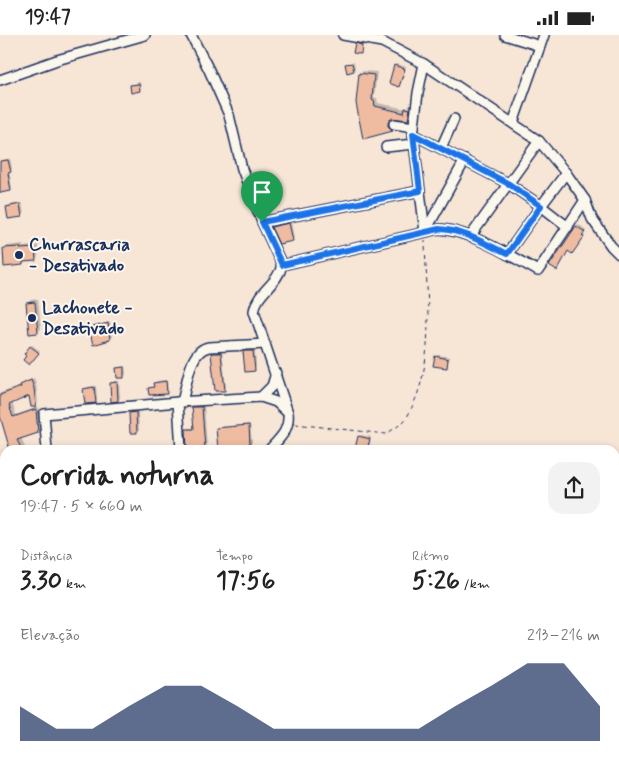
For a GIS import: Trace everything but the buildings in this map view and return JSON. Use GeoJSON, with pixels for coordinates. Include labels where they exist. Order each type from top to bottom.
{"type":"FeatureCollection","features":[{"type":"Feature","properties":{"kind":"street"},"geometry":{"type":"LineString","coordinates":[[0,80],[57,60],[145,35]]}},
{"type":"Feature","properties":{"kind":"street"},"geometry":{"type":"LineString","coordinates":[[190,35],[208,69],[228,115],[242,169],[262,222],[282,265],[277,278],[254,307],[254,315],[276,372],[288,413],[289,423],[273,445]]}},
{"type":"Feature","properties":{"kind":"street"},"geometry":{"type":"LineString","coordinates":[[343,35],[382,39],[424,64],[540,141],[566,173],[585,201],[592,219],[619,254]]}},
{"type":"Feature","properties":{"kind":"street"},"geometry":{"type":"LineString","coordinates":[[505,35],[540,46]]}},
{"type":"Feature","properties":{"kind":"street"},"geometry":{"type":"LineString","coordinates":[[513,123],[544,35]]}},
{"type":"Feature","properties":{"kind":"street"},"geometry":{"type":"LineString","coordinates":[[424,64],[413,135],[425,232]]}},
{"type":"Feature","properties":{"kind":"street"},"geometry":{"type":"LineString","coordinates":[[441,148],[454,119]]}},
{"type":"Feature","properties":{"kind":"street"},"geometry":{"type":"LineString","coordinates":[[394,124],[509,184],[568,227]]}},
{"type":"Feature","properties":{"kind":"street"},"geometry":{"type":"LineString","coordinates":[[386,147],[413,135]]}},
{"type":"Feature","properties":{"kind":"street"},"geometry":{"type":"LineString","coordinates":[[470,237],[540,141]]}},
{"type":"Feature","properties":{"kind":"street"},"geometry":{"type":"LineString","coordinates":[[425,232],[465,160]]}},
{"type":"Feature","properties":{"kind":"street"},"geometry":{"type":"LineString","coordinates":[[507,254],[566,173]]}},
{"type":"Feature","properties":{"kind":"street"},"geometry":{"type":"LineString","coordinates":[[262,222],[420,191]]}},
{"type":"Feature","properties":{"kind":"street"},"geometry":{"type":"LineString","coordinates":[[282,265],[425,232],[447,230],[470,237],[538,271],[585,201]]}},
{"type":"Feature","properties":{"kind":"street"},"geometry":{"type":"LineString","coordinates":[[181,445],[180,402],[193,359],[200,349],[265,345]]}},
{"type":"Feature","properties":{"kind":"street"},"geometry":{"type":"LineString","coordinates":[[261,397],[272,386],[276,372]]}},
{"type":"Feature","properties":{"kind":"street"},"geometry":{"type":"LineString","coordinates":[[47,445],[44,414],[261,397],[276,402],[288,413]]}},
{"type":"Feature","properties":{"kind":"path"},"geometry":{"type":"LineString","coordinates":[[289,423],[386,434],[406,420],[415,400],[426,355],[425,232]]}},
{"type":"Feature","properties":{"kind":"place","name":"Churrascaria - Desativado"},"geometry":{"type":"Point","coordinates":[19,255]}},
{"type":"Feature","properties":{"kind":"place","name":"Lachonete - Desativado"},"geometry":{"type":"Point","coordinates":[32,318]}},
{"type":"Feature","properties":{"kind":"route"},"geometry":{"type":"LineString","coordinates":[[413,134],[509,184],[541,206],[507,254],[470,237],[439,229],[282,265],[262,222],[420,191],[413,134]]}}]}
